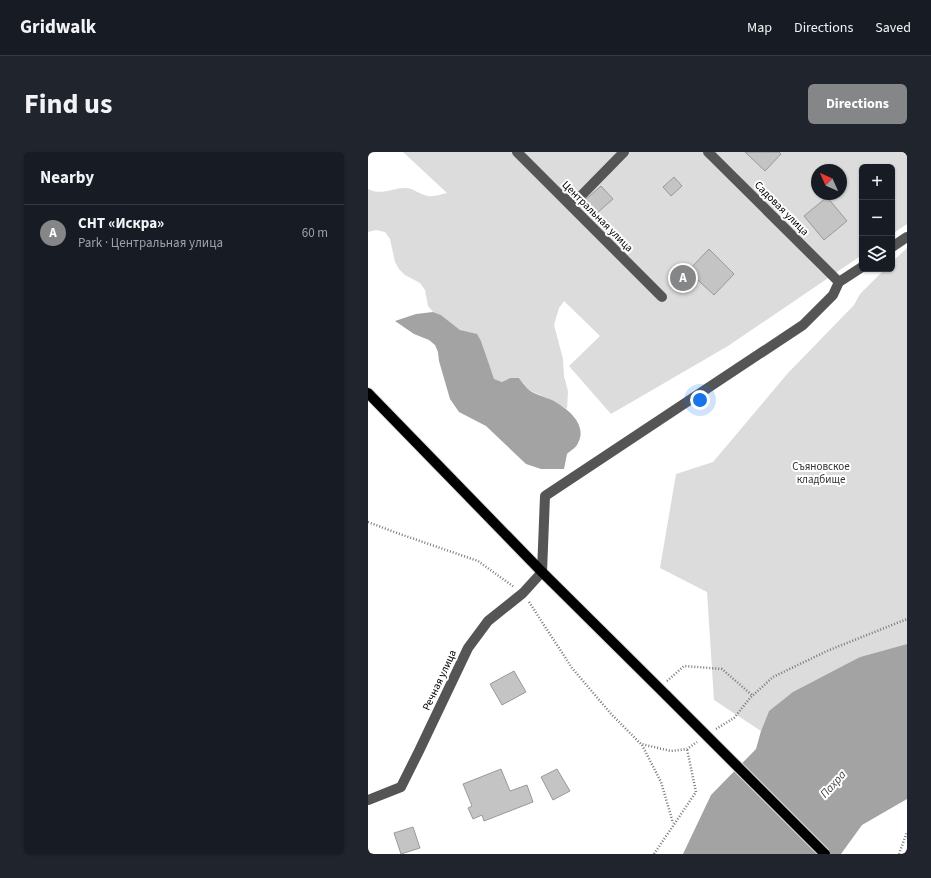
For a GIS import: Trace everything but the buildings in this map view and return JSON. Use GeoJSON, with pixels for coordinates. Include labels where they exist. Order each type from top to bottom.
{"type":"FeatureCollection","features":[{"type":"Feature","properties":{"kind":"main road"},"geometry":{"type":"LineString","coordinates":[[368,393],[542,572],[826,854]]}},
{"type":"Feature","properties":{"kind":"street","name":"Центральная улица"},"geometry":{"type":"LineString","coordinates":[[517,152],[662,297]]}},
{"type":"Feature","properties":{"kind":"street"},"geometry":{"type":"LineString","coordinates":[[562,197],[576,201],[624,152]]}},
{"type":"Feature","properties":{"kind":"street","name":"Садовая улица"},"geometry":{"type":"LineString","coordinates":[[708,152],[839,282]]}},
{"type":"Feature","properties":{"kind":"street"},"geometry":{"type":"LineString","coordinates":[[895,245],[907,237]]}},
{"type":"Feature","properties":{"kind":"street"},"geometry":{"type":"LineString","coordinates":[[542,572],[544,496],[803,325],[833,295],[839,282],[859,268]]}},
{"type":"Feature","properties":{"kind":"street","name":"Речная улица"},"geometry":{"type":"LineString","coordinates":[[368,800],[401,787],[468,648],[488,621],[523,594],[542,572]]}},
{"type":"Feature","properties":{"kind":"path"},"geometry":{"type":"LineString","coordinates":[[368,522],[478,561],[523,594],[572,668],[612,715],[641,744],[661,782],[673,824]]}},
{"type":"Feature","properties":{"kind":"path"},"geometry":{"type":"LineString","coordinates":[[710,734],[734,718],[753,696],[773,678],[827,651],[907,619]]}},
{"type":"Feature","properties":{"kind":"path"},"geometry":{"type":"LineString","coordinates":[[663,692],[684,666],[722,669],[753,696]]}},
{"type":"Feature","properties":{"kind":"path"},"geometry":{"type":"LineString","coordinates":[[641,744],[671,751],[686,749],[698,741]]}},
{"type":"Feature","properties":{"kind":"path"},"geometry":{"type":"LineString","coordinates":[[654,854],[696,792],[686,749]]}},
{"type":"Feature","properties":{"kind":"path"},"geometry":{"type":"LineString","coordinates":[[899,854],[907,832]]}},
{"type":"Feature","properties":{"kind":"green space"},"geometry":{"type":"Polygon","coordinates":[[[403,152],[907,152],[907,224],[895,232],[895,164],[859,164],[859,257],[728,346],[611,414],[569,366],[600,336],[564,301],[559,308],[554,325],[563,359],[564,376],[568,391],[567,409],[529,390],[519,378],[510,378],[502,382],[493,379],[481,341],[460,330],[441,315],[433,312],[428,306],[425,290],[420,283],[405,275],[399,269],[395,262],[390,239],[385,232],[376,230],[368,232],[368,189],[382,192],[400,188],[408,188],[425,195],[435,196],[447,193],[403,152]]]}},
{"type":"Feature","properties":{"kind":"green space","name":"Съяновское кладбище"},"geometry":{"type":"Polygon","coordinates":[[[907,248],[907,644],[860,657],[769,711],[761,731],[714,700],[707,592],[660,568],[676,474],[713,462],[788,373],[854,305],[860,294],[882,272],[895,272],[895,259],[907,248]]]}},
{"type":"Feature","properties":{"kind":"water"},"geometry":{"type":"Polygon","coordinates":[[[433,312],[441,315],[460,330],[477,334],[481,341],[494,379],[502,382],[510,378],[519,378],[529,390],[558,403],[574,417],[580,429],[580,436],[577,445],[567,454],[564,469],[541,469],[526,464],[486,426],[459,412],[450,399],[435,345],[429,340],[414,334],[395,321],[416,314],[433,312]]]}},
{"type":"Feature","properties":{"kind":"water","name":"Пахра"},"geometry":{"type":"Polygon","coordinates":[[[907,644],[907,799],[862,825],[841,854],[683,854],[711,795],[756,749],[769,711],[793,692],[860,657],[907,644]]]}},
{"type":"Feature","properties":{"kind":"place","name":"СНТ «Искра»"},"geometry":{"type":"Point","coordinates":[683,278]}}]}
